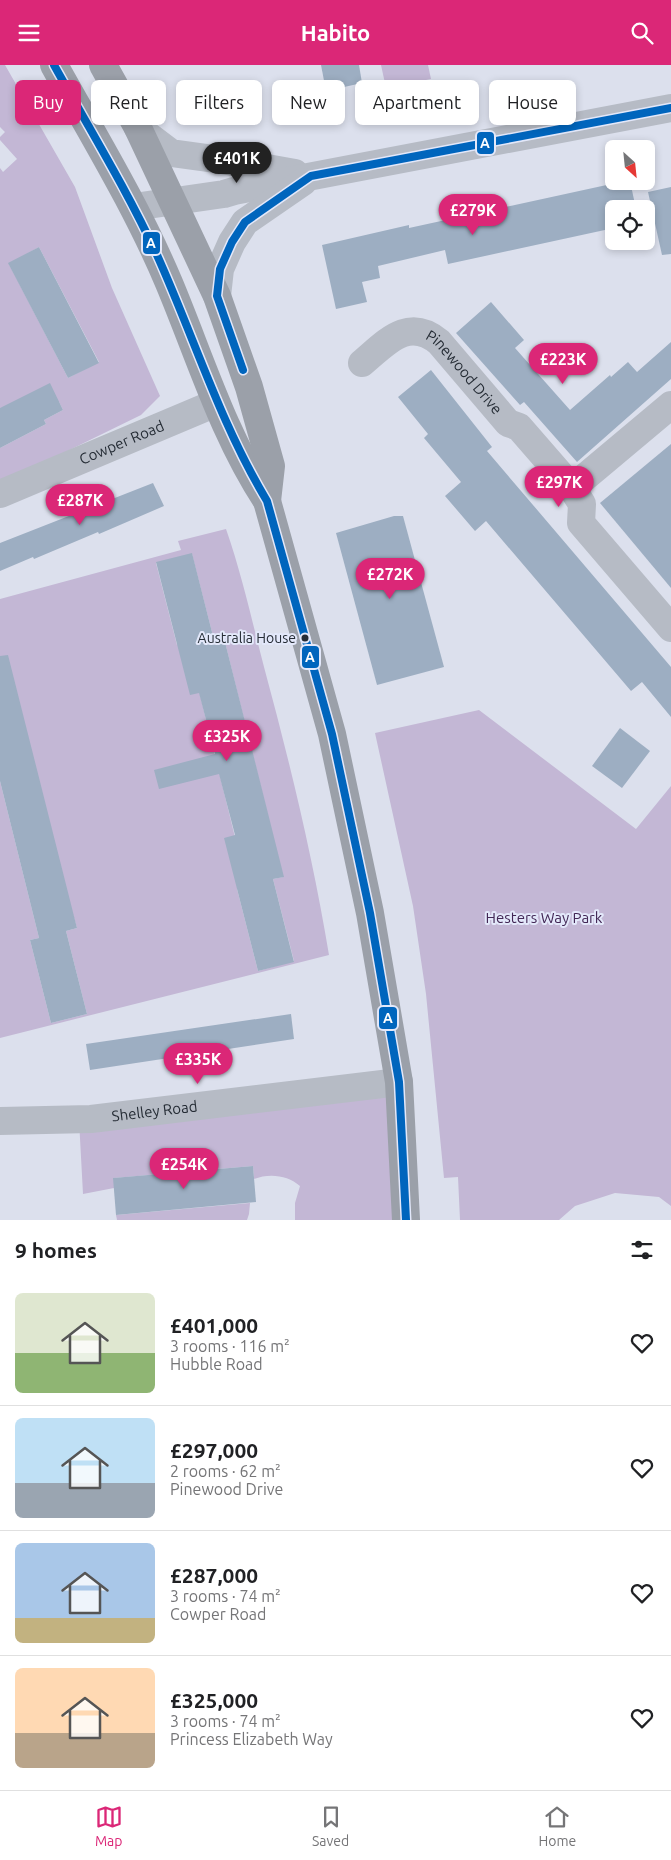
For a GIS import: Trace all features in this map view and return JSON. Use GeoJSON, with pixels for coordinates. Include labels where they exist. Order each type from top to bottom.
{"type":"FeatureCollection","features":[{"type":"Feature","properties":{"kind":"main road"},"geometry":{"type":"LineString","coordinates":[[54,65],[134,207],[169,283],[216,403],[250,475],[267,501],[332,734],[370,913],[399,1082],[406,1220]]}},
{"type":"Feature","properties":{"kind":"main road"},"geometry":{"type":"LineString","coordinates":[[103,65],[138,128],[165,162],[173,201],[217,296],[248,387],[271,466],[267,501]]}},
{"type":"Feature","properties":{"kind":"street"},"geometry":{"type":"LineString","coordinates":[[134,207],[224,194],[671,108]]}},
{"type":"Feature","properties":{"kind":"street"},"geometry":{"type":"LineString","coordinates":[[134,207],[165,162],[222,160],[311,176]]}},
{"type":"Feature","properties":{"kind":"street"},"geometry":{"type":"LineString","coordinates":[[217,296],[220,269],[232,242],[245,222],[311,176]]}},
{"type":"Feature","properties":{"kind":"street","name":"Pinewood Drive"},"geometry":{"type":"LineString","coordinates":[[362,363],[399,334],[409,331],[420,331],[430,335],[439,342],[508,423],[519,427],[572,488],[582,504],[581,523],[671,628]]}},
{"type":"Feature","properties":{"kind":"street","name":"Cowper Road"},"geometry":{"type":"LineString","coordinates":[[0,494],[216,403]]}},
{"type":"Feature","properties":{"kind":"street"},"geometry":{"type":"LineString","coordinates":[[572,488],[671,405]]}},
{"type":"Feature","properties":{"kind":"street","name":"Shelley Road"},"geometry":{"type":"LineString","coordinates":[[0,1121],[91,1119],[399,1082]]}},
{"type":"Feature","properties":{"kind":"green space"},"geometry":{"type":"Polygon","coordinates":[[[0,65],[5,65],[15,82],[15,125],[39,125],[75,187],[112,288],[160,396],[141,415],[0,484],[0,448],[46,424],[44,420],[63,410],[59,402],[0,408],[0,168],[3,172],[17,159],[0,140],[0,137],[5,132],[0,127],[0,65]],[[39,247],[9,264],[68,378],[99,362],[39,247]]]}},
{"type":"Feature","properties":{"kind":"green space"},"geometry":{"type":"Polygon","coordinates":[[[381,65],[428,65],[431,79],[426,80],[384,80],[381,65]]]}},
{"type":"Feature","properties":{"kind":"green space"},"geometry":{"type":"Polygon","coordinates":[[[226,529],[242,581],[292,775],[316,883],[329,955],[0,1038],[0,781],[39,938],[30,940],[51,1023],[87,1014],[66,931],[77,928],[0,666],[0,599],[181,550],[178,541],[226,529]],[[192,554],[156,563],[177,645],[187,642],[247,886],[237,889],[258,971],[294,961],[273,879],[283,877],[223,634],[213,636],[192,554]]]}},
{"type":"Feature","properties":{"kind":"green space","name":"Hesters Way Park"},"geometry":{"type":"Polygon","coordinates":[[[479,710],[636,829],[671,786],[671,1206],[659,1197],[615,1193],[575,1206],[559,1220],[460,1220],[458,1177],[444,1178],[426,994],[413,906],[375,733],[479,710]]]}},
{"type":"Feature","properties":{"kind":"green space"},"geometry":{"type":"Polygon","coordinates":[[[399,1082],[406,1220],[295,1220],[295,1203],[300,1186],[290,1179],[278,1176],[254,1179],[253,1166],[114,1178],[114,1188],[83,1194],[79,1120],[399,1082]]]}},
{"type":"Feature","properties":{"kind":"green space"},"geometry":{"type":"Polygon","coordinates":[[[250,1203],[247,1220],[117,1220],[116,1215],[250,1203]]]}},
{"type":"Feature","properties":{"kind":"building"},"geometry":{"type":"Polygon","coordinates":[[[321,65],[359,65],[362,80],[355,80],[355,85],[345,87],[345,80],[324,80],[321,65]]]}},
{"type":"Feature","properties":{"kind":"building"},"geometry":{"type":"Polygon","coordinates":[[[605,185],[605,190],[632,190],[634,200],[605,200],[605,230],[448,264],[445,250],[378,266],[380,278],[362,282],[367,302],[336,309],[322,245],[409,225],[409,228],[605,185]]]}},
{"type":"Feature","properties":{"kind":"building"},"geometry":{"type":"Polygon","coordinates":[[[671,187],[671,254],[662,255],[655,224],[655,200],[650,200],[648,192],[671,187]]]}},
{"type":"Feature","properties":{"kind":"building"},"geometry":{"type":"Polygon","coordinates":[[[39,247],[99,363],[68,378],[8,263],[39,247]]]}},
{"type":"Feature","properties":{"kind":"building"},"geometry":{"type":"Polygon","coordinates":[[[491,302],[524,340],[515,348],[570,410],[628,362],[637,372],[671,342],[671,379],[577,462],[524,402],[520,405],[456,333],[491,302]]]}},
{"type":"Feature","properties":{"kind":"building"},"geometry":{"type":"Polygon","coordinates":[[[431,370],[492,447],[487,451],[671,667],[671,717],[642,682],[631,691],[486,521],[475,531],[445,496],[461,482],[424,438],[428,434],[398,397],[431,370]]]}},
{"type":"Feature","properties":{"kind":"building"},"geometry":{"type":"Polygon","coordinates":[[[50,383],[63,410],[44,420],[46,424],[0,448],[0,408],[50,383]]]}},
{"type":"Feature","properties":{"kind":"building"},"geometry":{"type":"Polygon","coordinates":[[[671,444],[671,588],[600,503],[671,444]]]}},
{"type":"Feature","properties":{"kind":"building"},"geometry":{"type":"Polygon","coordinates":[[[153,483],[164,506],[99,534],[98,532],[0,571],[0,543],[153,483]]]}},
{"type":"Feature","properties":{"kind":"building"},"geometry":{"type":"Polygon","coordinates":[[[394,516],[403,516],[444,667],[377,685],[336,533],[394,516]]]}},
{"type":"Feature","properties":{"kind":"building"},"geometry":{"type":"Polygon","coordinates":[[[192,553],[213,636],[223,634],[284,877],[273,879],[294,962],[258,971],[224,838],[235,835],[219,774],[159,789],[154,770],[215,754],[199,693],[190,695],[156,562],[192,553]]]}},
{"type":"Feature","properties":{"kind":"building"},"geometry":{"type":"Polygon","coordinates":[[[8,655],[77,928],[66,931],[87,1014],[51,1023],[30,940],[39,938],[0,781],[0,656],[8,655]]]}},
{"type":"Feature","properties":{"kind":"building"},"geometry":{"type":"Polygon","coordinates":[[[620,728],[650,751],[622,788],[592,766],[620,728]]]}},
{"type":"Feature","properties":{"kind":"building"},"geometry":{"type":"Polygon","coordinates":[[[291,1014],[294,1039],[90,1070],[86,1044],[291,1014]]]}},
{"type":"Feature","properties":{"kind":"building"},"geometry":{"type":"Polygon","coordinates":[[[253,1166],[256,1202],[116,1215],[113,1178],[253,1166]]]}},
{"type":"Feature","properties":{"kind":"transit line","name":"A"},"geometry":{"type":"LineString","coordinates":[[54,65],[120,183],[157,255],[221,411],[267,501],[332,734],[370,913],[399,1082],[406,1220]]}},
{"type":"Feature","properties":{"kind":"transit line","name":"A"},"geometry":{"type":"LineString","coordinates":[[243,370],[217,296],[220,269],[232,242],[245,222],[311,176],[671,108]]}},
{"type":"Feature","properties":{"kind":"place","name":"Australia House"},"geometry":{"type":"Point","coordinates":[305,638]}}]}
